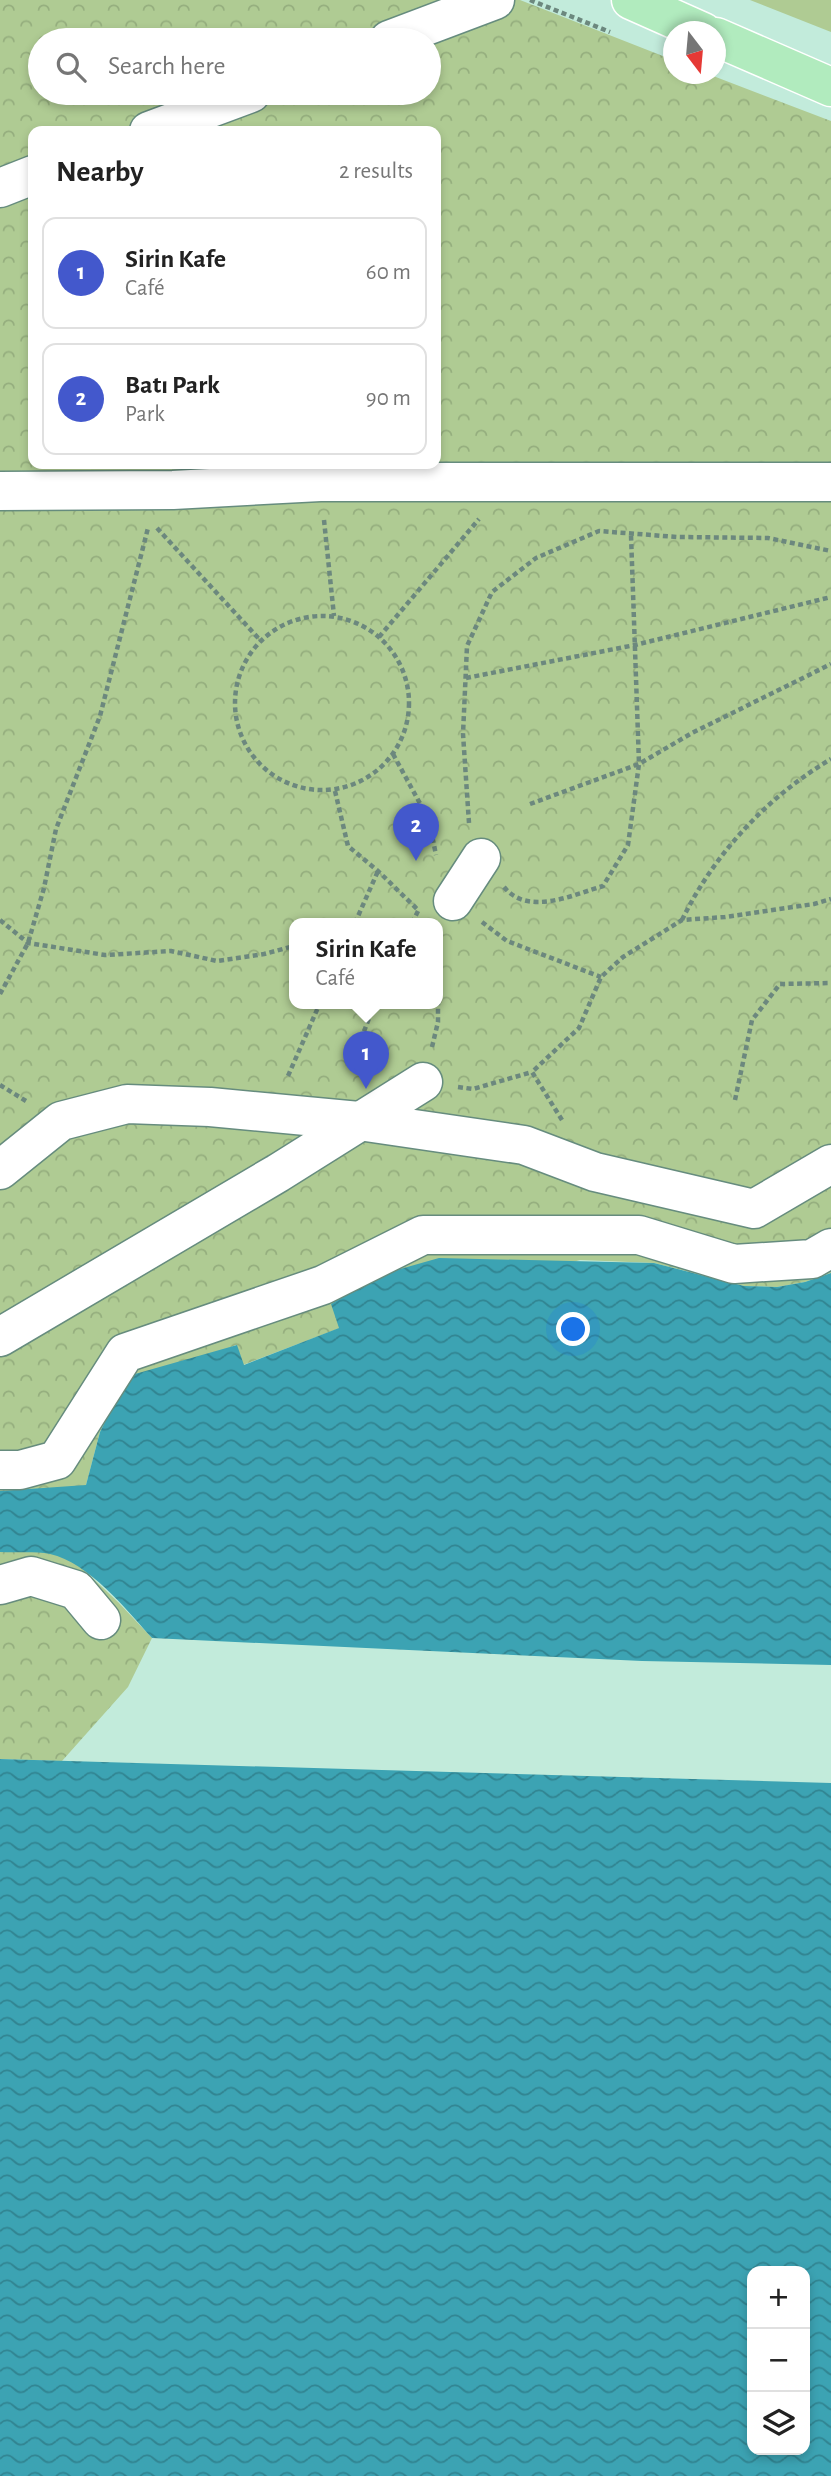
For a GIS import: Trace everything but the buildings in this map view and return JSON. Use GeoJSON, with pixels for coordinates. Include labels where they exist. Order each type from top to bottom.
{"type":"FeatureCollection","features":[{"type":"Feature","properties":{"kind":"main road"},"geometry":{"type":"LineString","coordinates":[[631,0],[679,21]]}},
{"type":"Feature","properties":{"kind":"main road"},"geometry":{"type":"LineString","coordinates":[[726,41],[831,87]]}},
{"type":"Feature","properties":{"kind":"street"},"geometry":{"type":"LineString","coordinates":[[421,28],[495,0]]}},
{"type":"Feature","properties":{"kind":"street"},"geometry":{"type":"LineString","coordinates":[[162,126],[219,105]]}},
{"type":"Feature","properties":{"kind":"street"},"geometry":{"type":"LineString","coordinates":[[0,188],[28,177]]}},
{"type":"Feature","properties":{"kind":"street"},"geometry":{"type":"LineString","coordinates":[[0,491],[173,490],[320,482],[831,482]]}},
{"type":"Feature","properties":{"kind":"street"},"geometry":{"type":"LineString","coordinates":[[444,892],[481,858]]}},
{"type":"Feature","properties":{"kind":"street"},"geometry":{"type":"LineString","coordinates":[[0,1337],[278,1173],[423,1082]]}},
{"type":"Feature","properties":{"kind":"street"},"geometry":{"type":"LineString","coordinates":[[0,1170],[61,1121],[127,1104],[210,1107],[359,1121],[524,1145],[595,1172],[754,1209],[831,1164]]}},
{"type":"Feature","properties":{"kind":"street"},"geometry":{"type":"LineString","coordinates":[[0,1470],[20,1470],[57,1460],[125,1353],[323,1285],[423,1235],[639,1235],[734,1264],[812,1259],[831,1248]]}},
{"type":"Feature","properties":{"kind":"street"},"geometry":{"type":"LineString","coordinates":[[10,1577],[76,1590],[102,1620]]}},
{"type":"Feature","properties":{"kind":"path"},"geometry":{"type":"LineString","coordinates":[[529,0],[614,34]]}},
{"type":"Feature","properties":{"kind":"path"},"geometry":{"type":"LineString","coordinates":[[320,482],[334,616]]}},
{"type":"Feature","properties":{"kind":"path"},"geometry":{"type":"LineString","coordinates":[[379,637],[509,484]]}},
{"type":"Feature","properties":{"kind":"path"},"geometry":{"type":"LineString","coordinates":[[0,994],[27,943],[44,888],[56,829],[100,716],[150,519],[260,640]]}},
{"type":"Feature","properties":{"kind":"path"},"geometry":{"type":"LineString","coordinates":[[631,535],[639,764],[628,845],[603,886],[555,901],[533,903],[508,892],[481,858],[469,827],[463,734],[467,646],[492,593],[536,558],[599,531],[631,535],[768,538],[828,549],[831,542]]}},
{"type":"Feature","properties":{"kind":"path"},"geometry":{"type":"LineString","coordinates":[[466,678],[635,645],[831,597]]}},
{"type":"Feature","properties":{"kind":"path"},"geometry":{"type":"LineString","coordinates":[[334,616],[358,623],[379,637],[399,662],[408,693],[407,725],[393,754],[368,778],[335,791],[291,786],[254,761],[235,722],[237,678],[260,640],[294,620],[334,616]]}},
{"type":"Feature","properties":{"kind":"path"},"geometry":{"type":"LineString","coordinates":[[530,804],[639,764],[692,733],[831,664]]}},
{"type":"Feature","properties":{"kind":"path"},"geometry":{"type":"LineString","coordinates":[[393,754],[429,820],[444,892],[507,941],[601,977]]}},
{"type":"Feature","properties":{"kind":"path"},"geometry":{"type":"LineString","coordinates":[[682,920],[698,887],[756,815],[831,760]]}},
{"type":"Feature","properties":{"kind":"path"},"geometry":{"type":"LineString","coordinates":[[335,791],[348,846],[418,910],[444,892]]}},
{"type":"Feature","properties":{"kind":"path"},"geometry":{"type":"LineString","coordinates":[[357,918],[378,871]]}},
{"type":"Feature","properties":{"kind":"path"},"geometry":{"type":"LineString","coordinates":[[373,1009],[355,1052],[423,1082],[473,1088],[532,1072],[579,1027],[601,977],[623,957],[682,920],[738,915],[831,899]]}},
{"type":"Feature","properties":{"kind":"path"},"geometry":{"type":"LineString","coordinates":[[0,920],[27,943],[105,955],[171,951],[217,961],[289,947]]}},
{"type":"Feature","properties":{"kind":"path"},"geometry":{"type":"LineString","coordinates":[[735,1100],[752,1020],[780,984],[831,984]]}},
{"type":"Feature","properties":{"kind":"path"},"geometry":{"type":"LineString","coordinates":[[272,1113],[317,1009]]}},
{"type":"Feature","properties":{"kind":"path"},"geometry":{"type":"LineString","coordinates":[[423,1082],[438,1022],[438,1009]]}},
{"type":"Feature","properties":{"kind":"path"},"geometry":{"type":"LineString","coordinates":[[532,1072],[595,1172]]}},
{"type":"Feature","properties":{"kind":"green space"},"geometry":{"type":"Polygon","coordinates":[[[0,0],[520,0],[663,56],[663,84],[726,84],[726,81],[831,121],[831,1273],[805,1282],[777,1287],[744,1286],[654,1263],[580,1260],[340,1328],[243,1365],[236,1345],[119,1393],[100,1432],[86,1485],[82,1568],[152,1638],[128,1687],[62,1761],[0,1759],[0,0]]]}},
{"type":"Feature","properties":{"kind":"green space"},"geometry":{"type":"Polygon","coordinates":[[[750,0],[831,0],[831,32],[750,0]]]}},
{"type":"Feature","properties":{"kind":"water"},"geometry":{"type":"Polygon","coordinates":[[[439,1258],[654,1263],[744,1286],[777,1287],[805,1282],[831,1273],[831,1665],[642,1661],[152,1638],[106,1588],[65,1559],[50,1554],[0,1552],[0,1491],[86,1485],[100,1432],[119,1393],[135,1374],[237,1345],[244,1365],[339,1328],[331,1304],[379,1275],[439,1258]]]}},
{"type":"Feature","properties":{"kind":"water"},"geometry":{"type":"Polygon","coordinates":[[[0,1759],[831,1783],[831,2476],[0,2476],[0,1759]]]}},
{"type":"Feature","properties":{"kind":"place","name":"Batı Park"},"geometry":{"type":"Point","coordinates":[416,861]}},
{"type":"Feature","properties":{"kind":"place","name":"Sirin Kafe"},"geometry":{"type":"Point","coordinates":[366,1089]}}]}
